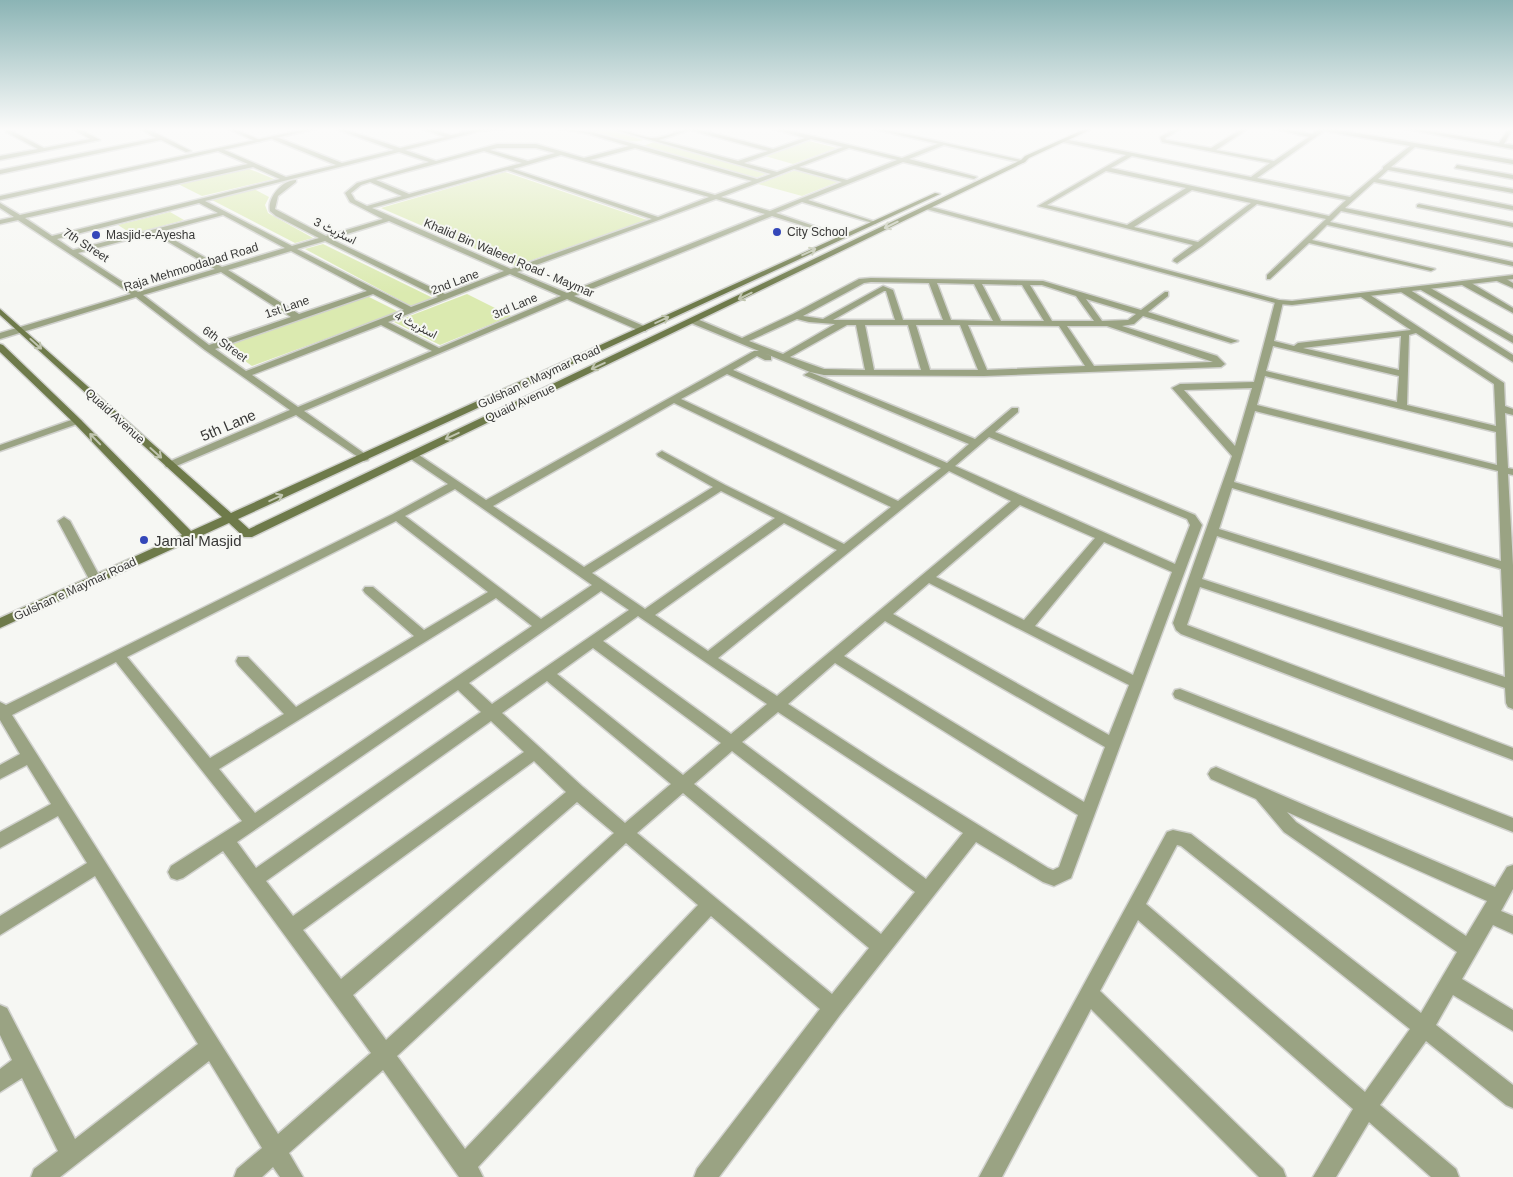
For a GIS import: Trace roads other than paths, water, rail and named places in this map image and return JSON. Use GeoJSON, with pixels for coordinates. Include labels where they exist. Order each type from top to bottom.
{"type":"FeatureCollection","features":[{"type":"Feature","properties":{"kind":"main road","name":"Gulshan e Maymar Road"},"geometry":{"type":"LineString","coordinates":[[0,623],[232,519],[961,183]]}},
{"type":"Feature","properties":{"kind":"main road","name":"Quaid Avenue"},"geometry":{"type":"LineString","coordinates":[[0,311],[248,534],[928,208],[974,183]]}},
{"type":"Feature","properties":{"kind":"main road","name":"Quaid Avenue"},"geometry":{"type":"LineString","coordinates":[[0,347],[78,421],[190,537]]}},
{"type":"Feature","properties":{"kind":"street"},"geometry":{"type":"LineString","coordinates":[[0,192],[42,183]]}},
{"type":"Feature","properties":{"kind":"street"},"geometry":{"type":"LineString","coordinates":[[0,198],[69,183]]}},
{"type":"Feature","properties":{"kind":"street"},"geometry":{"type":"LineString","coordinates":[[0,222],[174,183]]}},
{"type":"Feature","properties":{"kind":"street"},"geometry":{"type":"LineString","coordinates":[[52,238],[271,183]]}},
{"type":"Feature","properties":{"kind":"street"},"geometry":{"type":"LineString","coordinates":[[255,187],[275,195],[291,183]]}},
{"type":"Feature","properties":{"kind":"street","name":"Khalid Bin Waleed Road - Maymar"},"geometry":{"type":"LineString","coordinates":[[362,183],[348,193],[352,201],[389,219],[643,329]]}},
{"type":"Feature","properties":{"kind":"street"},"geometry":{"type":"LineString","coordinates":[[377,183],[410,197]]}},
{"type":"Feature","properties":{"kind":"street"},"geometry":{"type":"LineString","coordinates":[[367,208],[459,183]]}},
{"type":"Feature","properties":{"kind":"street"},"geometry":{"type":"LineString","coordinates":[[550,183],[658,219]]}},
{"type":"Feature","properties":{"kind":"street","name":"Khalid Bin Waleed Road - Maymar"},"geometry":{"type":"LineString","coordinates":[[666,183],[841,237]]}},
{"type":"Feature","properties":{"kind":"street","name":"2nd Lane"},"geometry":{"type":"LineString","coordinates":[[245,374],[512,271],[753,183]]}},
{"type":"Feature","properties":{"kind":"street","name":"3rd Lane"},"geometry":{"type":"LineString","coordinates":[[298,412],[568,296],[846,183]]}},
{"type":"Feature","properties":{"kind":"street"},"geometry":{"type":"LineString","coordinates":[[1082,183],[1041,206],[1200,245]]}},
{"type":"Feature","properties":{"kind":"street"},"geometry":{"type":"LineString","coordinates":[[1167,183],[1256,202],[1328,221],[1513,264]]}},
{"type":"Feature","properties":{"kind":"street"},"geometry":{"type":"LineString","coordinates":[[1270,183],[1350,200]]}},
{"type":"Feature","properties":{"kind":"street"},"geometry":{"type":"LineString","coordinates":[[1270,277],[1369,183]]}},
{"type":"Feature","properties":{"kind":"street"},"geometry":{"type":"LineString","coordinates":[[1387,183],[1513,208]]}},
{"type":"Feature","properties":{"kind":"street"},"geometry":{"type":"LineString","coordinates":[[1465,183],[1513,192]]}},
{"type":"Feature","properties":{"kind":"street"},"geometry":{"type":"LineString","coordinates":[[1129,228],[1191,188]]}},
{"type":"Feature","properties":{"kind":"street"},"geometry":{"type":"LineString","coordinates":[[1412,214],[1432,192]]}},
{"type":"Feature","properties":{"kind":"street","name":"اسٹریٹ 3"},"geometry":{"type":"LineString","coordinates":[[275,195],[272,210],[324,239],[445,297]]}},
{"type":"Feature","properties":{"kind":"street"},"geometry":{"type":"LineString","coordinates":[[200,201],[412,311]]}},
{"type":"Feature","properties":{"kind":"street"},"geometry":{"type":"LineString","coordinates":[[804,201],[874,223]]}},
{"type":"Feature","properties":{"kind":"street"},"geometry":{"type":"LineString","coordinates":[[1177,261],[1256,202]]}},
{"type":"Feature","properties":{"kind":"street","name":"7th Street"},"geometry":{"type":"LineString","coordinates":[[0,205],[138,295]]}},
{"type":"Feature","properties":{"kind":"street"},"geometry":{"type":"LineString","coordinates":[[928,208],[1279,302],[1292,303],[1513,277]]}},
{"type":"Feature","properties":{"kind":"street"},"geometry":{"type":"LineString","coordinates":[[1340,209],[1412,214],[1513,225]]}},
{"type":"Feature","properties":{"kind":"street"},"geometry":{"type":"LineString","coordinates":[[73,252],[224,213]]}},
{"type":"Feature","properties":{"kind":"street"},"geometry":{"type":"LineString","coordinates":[[1412,214],[1513,245]]}},
{"type":"Feature","properties":{"kind":"street","name":"Raja Mehmoodabad Road"},"geometry":{"type":"LineString","coordinates":[[0,336],[389,219]]}},
{"type":"Feature","properties":{"kind":"street"},"geometry":{"type":"LineString","coordinates":[[154,231],[221,269],[296,316]]}},
{"type":"Feature","properties":{"kind":"street"},"geometry":{"type":"LineString","coordinates":[[1308,241],[1431,268]]}},
{"type":"Feature","properties":{"kind":"street"},"geometry":{"type":"LineString","coordinates":[[1500,279],[1513,286]]}},
{"type":"Feature","properties":{"kind":"street"},"geometry":{"type":"LineString","coordinates":[[742,341],[796,316],[862,281],[1024,282],[1050,284],[1234,341]]}},
{"type":"Feature","properties":{"kind":"street"},"geometry":{"type":"LineString","coordinates":[[932,281],[948,323]]}},
{"type":"Feature","properties":{"kind":"street"},"geometry":{"type":"LineString","coordinates":[[977,282],[998,323]]}},
{"type":"Feature","properties":{"kind":"street"},"geometry":{"type":"LineString","coordinates":[[1024,282],[1049,323]]}},
{"type":"Feature","properties":{"kind":"street"},"geometry":{"type":"LineString","coordinates":[[1465,283],[1513,311]]}},
{"type":"Feature","properties":{"kind":"street"},"geometry":{"type":"LineString","coordinates":[[824,322],[883,288],[889,290],[900,322]]}},
{"type":"Feature","properties":{"kind":"street"},"geometry":{"type":"LineString","coordinates":[[1424,288],[1513,340]]}},
{"type":"Feature","properties":{"kind":"street","name":"1st Lane"},"geometry":{"type":"LineString","coordinates":[[208,348],[374,290]]}},
{"type":"Feature","properties":{"kind":"street"},"geometry":{"type":"LineString","coordinates":[[1404,290],[1513,359]]}},
{"type":"Feature","properties":{"kind":"street"},"geometry":{"type":"LineString","coordinates":[[694,321],[817,371],[984,373],[1221,364],[1214,358],[1104,324],[1079,294]]}},
{"type":"Feature","properties":{"kind":"street"},"geometry":{"type":"LineString","coordinates":[[796,316],[824,322],[1127,323],[1142,314],[1165,294]]}},
{"type":"Feature","properties":{"kind":"street","name":"6th Street"},"geometry":{"type":"LineString","coordinates":[[138,295],[298,412]]}},
{"type":"Feature","properties":{"kind":"street"},"geometry":{"type":"LineString","coordinates":[[1364,295],[1499,383],[1501,434],[1508,471],[1509,542],[1507,567],[1510,582],[1513,703]]}},
{"type":"Feature","properties":{"kind":"street"},"geometry":{"type":"LineString","coordinates":[[1279,302],[1270,343],[1229,484],[1214,532],[1180,623],[1181,627],[1186,631],[1513,754]]}},
{"type":"Feature","properties":{"kind":"street","name":"اسٹریٹ 4"},"geometry":{"type":"LineString","coordinates":[[382,322],[439,351]]}},
{"type":"Feature","properties":{"kind":"street"},"geometry":{"type":"LineString","coordinates":[[784,358],[845,322]]}},
{"type":"Feature","properties":{"kind":"street"},"geometry":{"type":"LineString","coordinates":[[860,322],[870,372]]}},
{"type":"Feature","properties":{"kind":"street"},"geometry":{"type":"LineString","coordinates":[[911,322],[926,372]]}},
{"type":"Feature","properties":{"kind":"street"},"geometry":{"type":"LineString","coordinates":[[963,323],[984,373]]}},
{"type":"Feature","properties":{"kind":"street"},"geometry":{"type":"LineString","coordinates":[[1061,323],[1091,369]]}},
{"type":"Feature","properties":{"kind":"street"},"geometry":{"type":"LineString","coordinates":[[1288,347],[1420,330]]}},
{"type":"Feature","properties":{"kind":"street"},"geometry":{"type":"LineString","coordinates":[[1402,406],[1405,333]]}},
{"type":"Feature","properties":{"kind":"street"},"geometry":{"type":"LineString","coordinates":[[1270,343],[1403,374]]}},
{"type":"Feature","properties":{"kind":"street"},"geometry":{"type":"LineString","coordinates":[[486,505],[757,353],[976,443]]}},
{"type":"Feature","properties":{"kind":"street"},"geometry":{"type":"LineString","coordinates":[[726,370],[948,467],[1101,538],[1177,569]]}},
{"type":"Feature","properties":{"kind":"street"},"geometry":{"type":"LineString","coordinates":[[1262,372],[1402,406],[1501,434],[1513,442]]}},
{"type":"Feature","properties":{"kind":"street"},"geometry":{"type":"LineString","coordinates":[[1237,455],[1177,388],[1258,385]]}},
{"type":"Feature","properties":{"kind":"street"},"geometry":{"type":"LineString","coordinates":[[673,400],[899,506]]}},
{"type":"Feature","properties":{"kind":"street"},"geometry":{"type":"LineString","coordinates":[[1252,407],[1508,471]]}},
{"type":"Feature","properties":{"kind":"street"},"geometry":{"type":"LineString","coordinates":[[1500,408],[1513,412]]}},
{"type":"Feature","properties":{"kind":"street"},"geometry":{"type":"LineString","coordinates":[[710,657],[948,467],[1015,410]]}},
{"type":"Feature","properties":{"kind":"street"},"geometry":{"type":"LineString","coordinates":[[298,412],[364,458]]}},
{"type":"Feature","properties":{"kind":"street","name":"5th Lane"},"geometry":{"type":"LineString","coordinates":[[170,465],[298,412]]}},
{"type":"Feature","properties":{"kind":"street"},"geometry":{"type":"LineString","coordinates":[[0,448],[78,421]]}},
{"type":"Feature","properties":{"kind":"street"},"geometry":{"type":"LineString","coordinates":[[412,455],[710,657],[974,832],[1043,874],[1054,878],[1065,872],[1177,569],[1196,525],[1191,517],[988,433]]}},
{"type":"Feature","properties":{"kind":"street"},"geometry":{"type":"LineString","coordinates":[[662,454],[721,487],[845,549]]}},
{"type":"Feature","properties":{"kind":"street"},"geometry":{"type":"LineString","coordinates":[[292,1177],[1,712],[397,516],[455,484]]}},
{"type":"Feature","properties":{"kind":"street"},"geometry":{"type":"LineString","coordinates":[[1229,484],[1507,567]]}},
{"type":"Feature","properties":{"kind":"street"},"geometry":{"type":"LineString","coordinates":[[584,572],[721,487]]}},
{"type":"Feature","properties":{"kind":"street"},"geometry":{"type":"LineString","coordinates":[[245,1177],[383,1056],[626,832],[1019,500]]}},
{"type":"Feature","properties":{"kind":"street"},"geometry":{"type":"LineString","coordinates":[[397,516],[542,626]]}},
{"type":"Feature","properties":{"kind":"street"},"geometry":{"type":"LineString","coordinates":[[254,879],[593,641],[643,611],[783,518]]}},
{"type":"Feature","properties":{"kind":"street"},"geometry":{"type":"LineString","coordinates":[[64,521],[95,580]]}},
{"type":"Feature","properties":{"kind":"street"},"geometry":{"type":"LineString","coordinates":[[1214,532],[1511,632]]}},
{"type":"Feature","properties":{"kind":"street"},"geometry":{"type":"LineString","coordinates":[[1026,627],[1101,538]]}},
{"type":"Feature","properties":{"kind":"street"},"geometry":{"type":"LineString","coordinates":[[927,577],[1135,682]]}},
{"type":"Feature","properties":{"kind":"street"},"geometry":{"type":"LineString","coordinates":[[1196,581],[1513,691]]}},
{"type":"Feature","properties":{"kind":"street"},"geometry":{"type":"LineString","coordinates":[[178,872],[253,823],[602,584]]}},
{"type":"Feature","properties":{"kind":"street"},"geometry":{"type":"LineString","coordinates":[[370,590],[424,637]]}},
{"type":"Feature","properties":{"kind":"street"},"geometry":{"type":"LineString","coordinates":[[209,767],[497,592]]}},
{"type":"Feature","properties":{"kind":"street"},"geometry":{"type":"LineString","coordinates":[[883,614],[1112,744]]}},
{"type":"Feature","properties":{"kind":"street"},"geometry":{"type":"LineString","coordinates":[[593,641],[927,890]]}},
{"type":"Feature","properties":{"kind":"street"},"geometry":{"type":"LineString","coordinates":[[118,654],[253,823]]}},
{"type":"Feature","properties":{"kind":"street"},"geometry":{"type":"LineString","coordinates":[[834,656],[1086,812]]}},
{"type":"Feature","properties":{"kind":"street"},"geometry":{"type":"LineString","coordinates":[[243,661],[294,715]]}},
{"type":"Feature","properties":{"kind":"street"},"geometry":{"type":"LineString","coordinates":[[547,673],[882,947]]}},
{"type":"Feature","properties":{"kind":"street"},"geometry":{"type":"LineString","coordinates":[[459,682],[578,792],[833,1008]]}},
{"type":"Feature","properties":{"kind":"street"},"geometry":{"type":"LineString","coordinates":[[1180,694],[1513,825]]}},
{"type":"Feature","properties":{"kind":"street"},"geometry":{"type":"LineString","coordinates":[[290,928],[534,752]]}},
{"type":"Feature","properties":{"kind":"street"},"geometry":{"type":"LineString","coordinates":[[0,772],[30,756]]}},
{"type":"Feature","properties":{"kind":"street"},"geometry":{"type":"LineString","coordinates":[[1216,774],[1494,906],[1513,926]]}},
{"type":"Feature","properties":{"kind":"street"},"geometry":{"type":"LineString","coordinates":[[340,993],[578,792]]}},
{"type":"Feature","properties":{"kind":"street"},"geometry":{"type":"LineString","coordinates":[[1262,795],[1290,827],[1469,950]]}},
{"type":"Feature","properties":{"kind":"street"},"geometry":{"type":"LineString","coordinates":[[0,841],[61,806]]}},
{"type":"Feature","properties":{"kind":"street"},"geometry":{"type":"LineString","coordinates":[[705,1177],[833,1008],[974,832]]}},
{"type":"Feature","properties":{"kind":"street"},"geometry":{"type":"LineString","coordinates":[[990,1177],[1173,837],[1180,836],[1513,1098]]}},
{"type":"Feature","properties":{"kind":"street"},"geometry":{"type":"LineString","coordinates":[[225,840],[340,993],[383,1056],[468,1171],[711,904]]}},
{"type":"Feature","properties":{"kind":"street"},"geometry":{"type":"LineString","coordinates":[[0,926],[98,865]]}},
{"type":"Feature","properties":{"kind":"street"},"geometry":{"type":"LineString","coordinates":[[1324,1177],[1367,1106],[1424,1027],[1513,873]]}},
{"type":"Feature","properties":{"kind":"street"},"geometry":{"type":"LineString","coordinates":[[1136,907],[1448,1177]]}},
{"type":"Feature","properties":{"kind":"street"},"geometry":{"type":"LineString","coordinates":[[1450,982],[1513,1021]]}},
{"type":"Feature","properties":{"kind":"street"},"geometry":{"type":"LineString","coordinates":[[1089,994],[1275,1177]]}},
{"type":"Feature","properties":{"kind":"street"},"geometry":{"type":"LineString","coordinates":[[0,1016],[71,1154]]}},
{"type":"Feature","properties":{"kind":"street"},"geometry":{"type":"LineString","coordinates":[[42,1177],[211,1047]]}},
{"type":"Feature","properties":{"kind":"street"},"geometry":{"type":"LineString","coordinates":[[0,1082],[25,1064]]}},
{"type":"Feature","properties":{"kind":"place","name":"City School"},"geometry":{"type":"Point","coordinates":[777,232]}},
{"type":"Feature","properties":{"kind":"place","name":"Masjid-e-Ayesha"},"geometry":{"type":"Point","coordinates":[96,235]}},
{"type":"Feature","properties":{"kind":"place","name":"Jamal Masjid"},"geometry":{"type":"Point","coordinates":[144,540]}}]}
